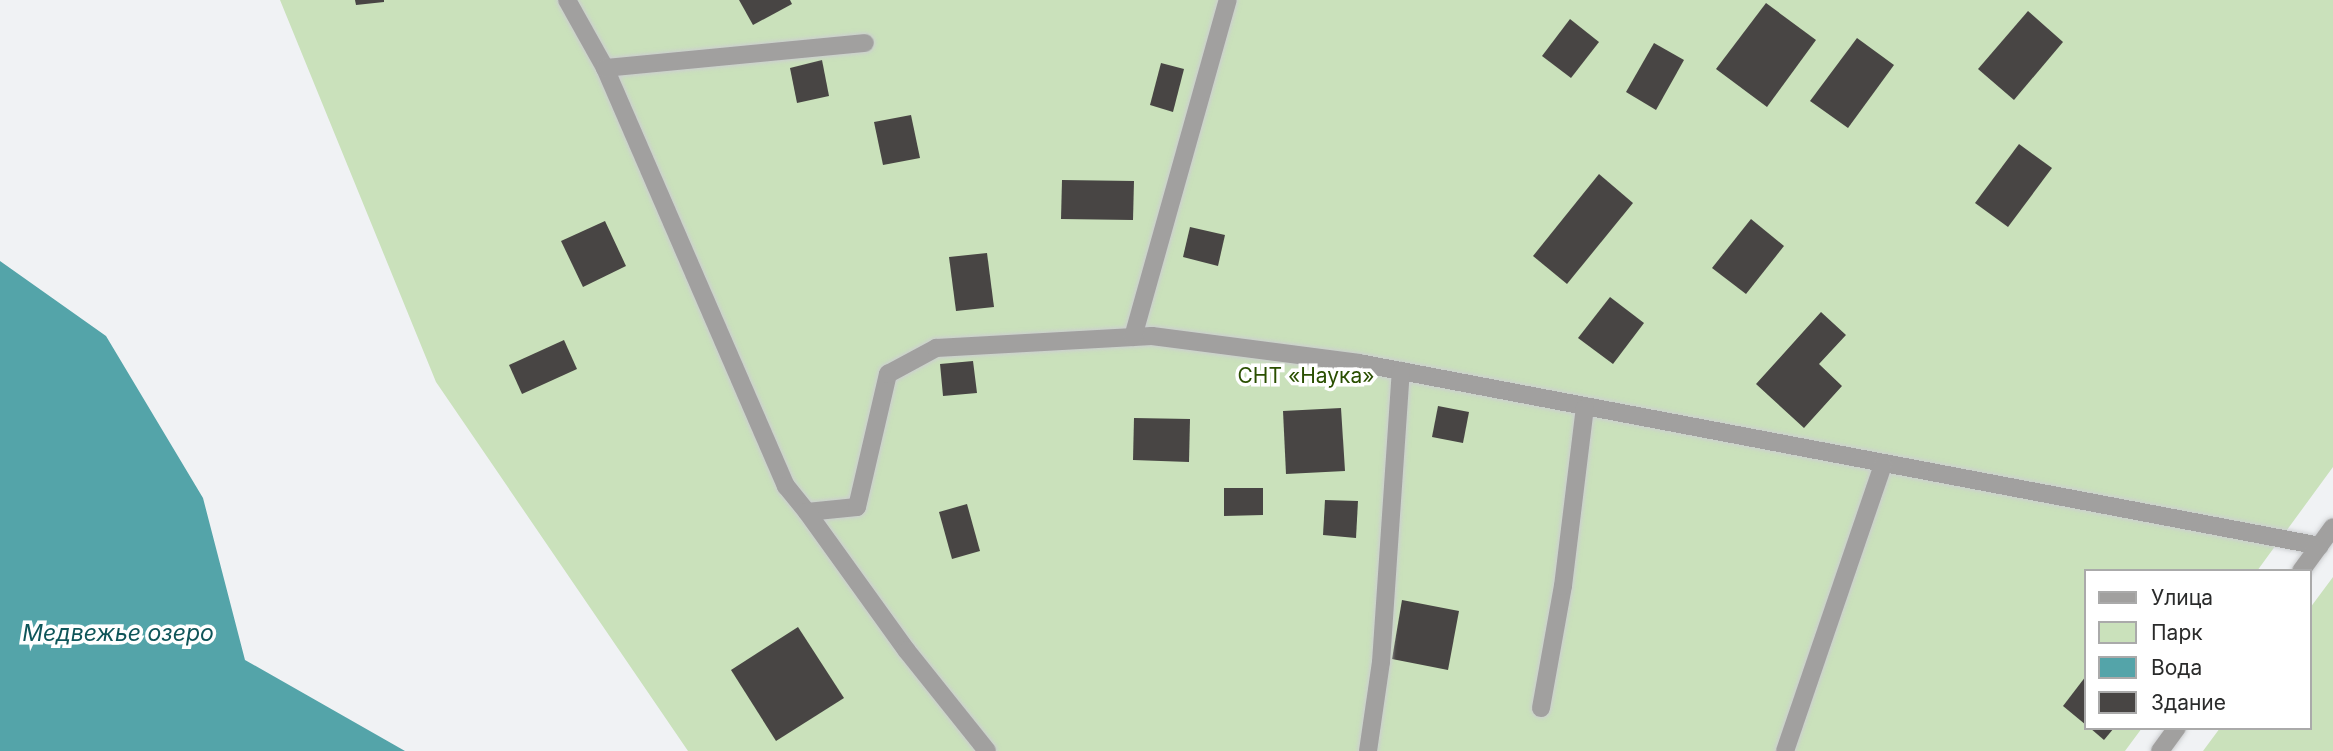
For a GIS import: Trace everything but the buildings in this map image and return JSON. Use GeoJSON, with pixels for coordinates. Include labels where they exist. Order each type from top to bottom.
{"type":"FeatureCollection","features":[{"type":"Feature","properties":{"kind":"street"},"geometry":{"type":"LineString","coordinates":[[568,0],[604,68],[786,486],[907,651],[987,751]]}},
{"type":"Feature","properties":{"kind":"street"},"geometry":{"type":"LineString","coordinates":[[1133,337],[1228,0]]}},
{"type":"Feature","properties":{"kind":"street"},"geometry":{"type":"LineString","coordinates":[[604,68],[865,43]]}},
{"type":"Feature","properties":{"kind":"street"},"geometry":{"type":"LineString","coordinates":[[807,512],[856,508],[888,374],[936,348],[1133,337],[1401,371],[1882,465],[2320,546]]}},
{"type":"Feature","properties":{"kind":"street"},"geometry":{"type":"LineString","coordinates":[[1368,751],[1381,662],[1401,371]]}},
{"type":"Feature","properties":{"kind":"street"},"geometry":{"type":"LineString","coordinates":[[1541,708],[1563,586],[1585,408]]}},
{"type":"Feature","properties":{"kind":"street"},"geometry":{"type":"LineString","coordinates":[[1785,751],[1882,465]]}},
{"type":"Feature","properties":{"kind":"street"},"geometry":{"type":"LineString","coordinates":[[2303,569],[2333,527]]}},
{"type":"Feature","properties":{"kind":"street"},"geometry":{"type":"LineString","coordinates":[[2160,751],[2176,730]]}},
{"type":"Feature","properties":{"kind":"green space","name":"СНТ «Наука»"},"geometry":{"type":"Polygon","coordinates":[[[280,0],[2333,0],[2333,467],[2258,569],[2084,569],[2084,730],[2141,730],[2125,751],[688,751],[436,382],[280,0]]]}},
{"type":"Feature","properties":{"kind":"green space"},"geometry":{"type":"Polygon","coordinates":[[[2333,577],[2333,751],[2203,751],[2219,730],[2312,730],[2312,605],[2333,577]]]}},
{"type":"Feature","properties":{"kind":"water","name":"Медвежье озеро"},"geometry":{"type":"Polygon","coordinates":[[[0,261],[106,336],[203,498],[245,660],[405,751],[0,751],[0,261]]]}}]}
